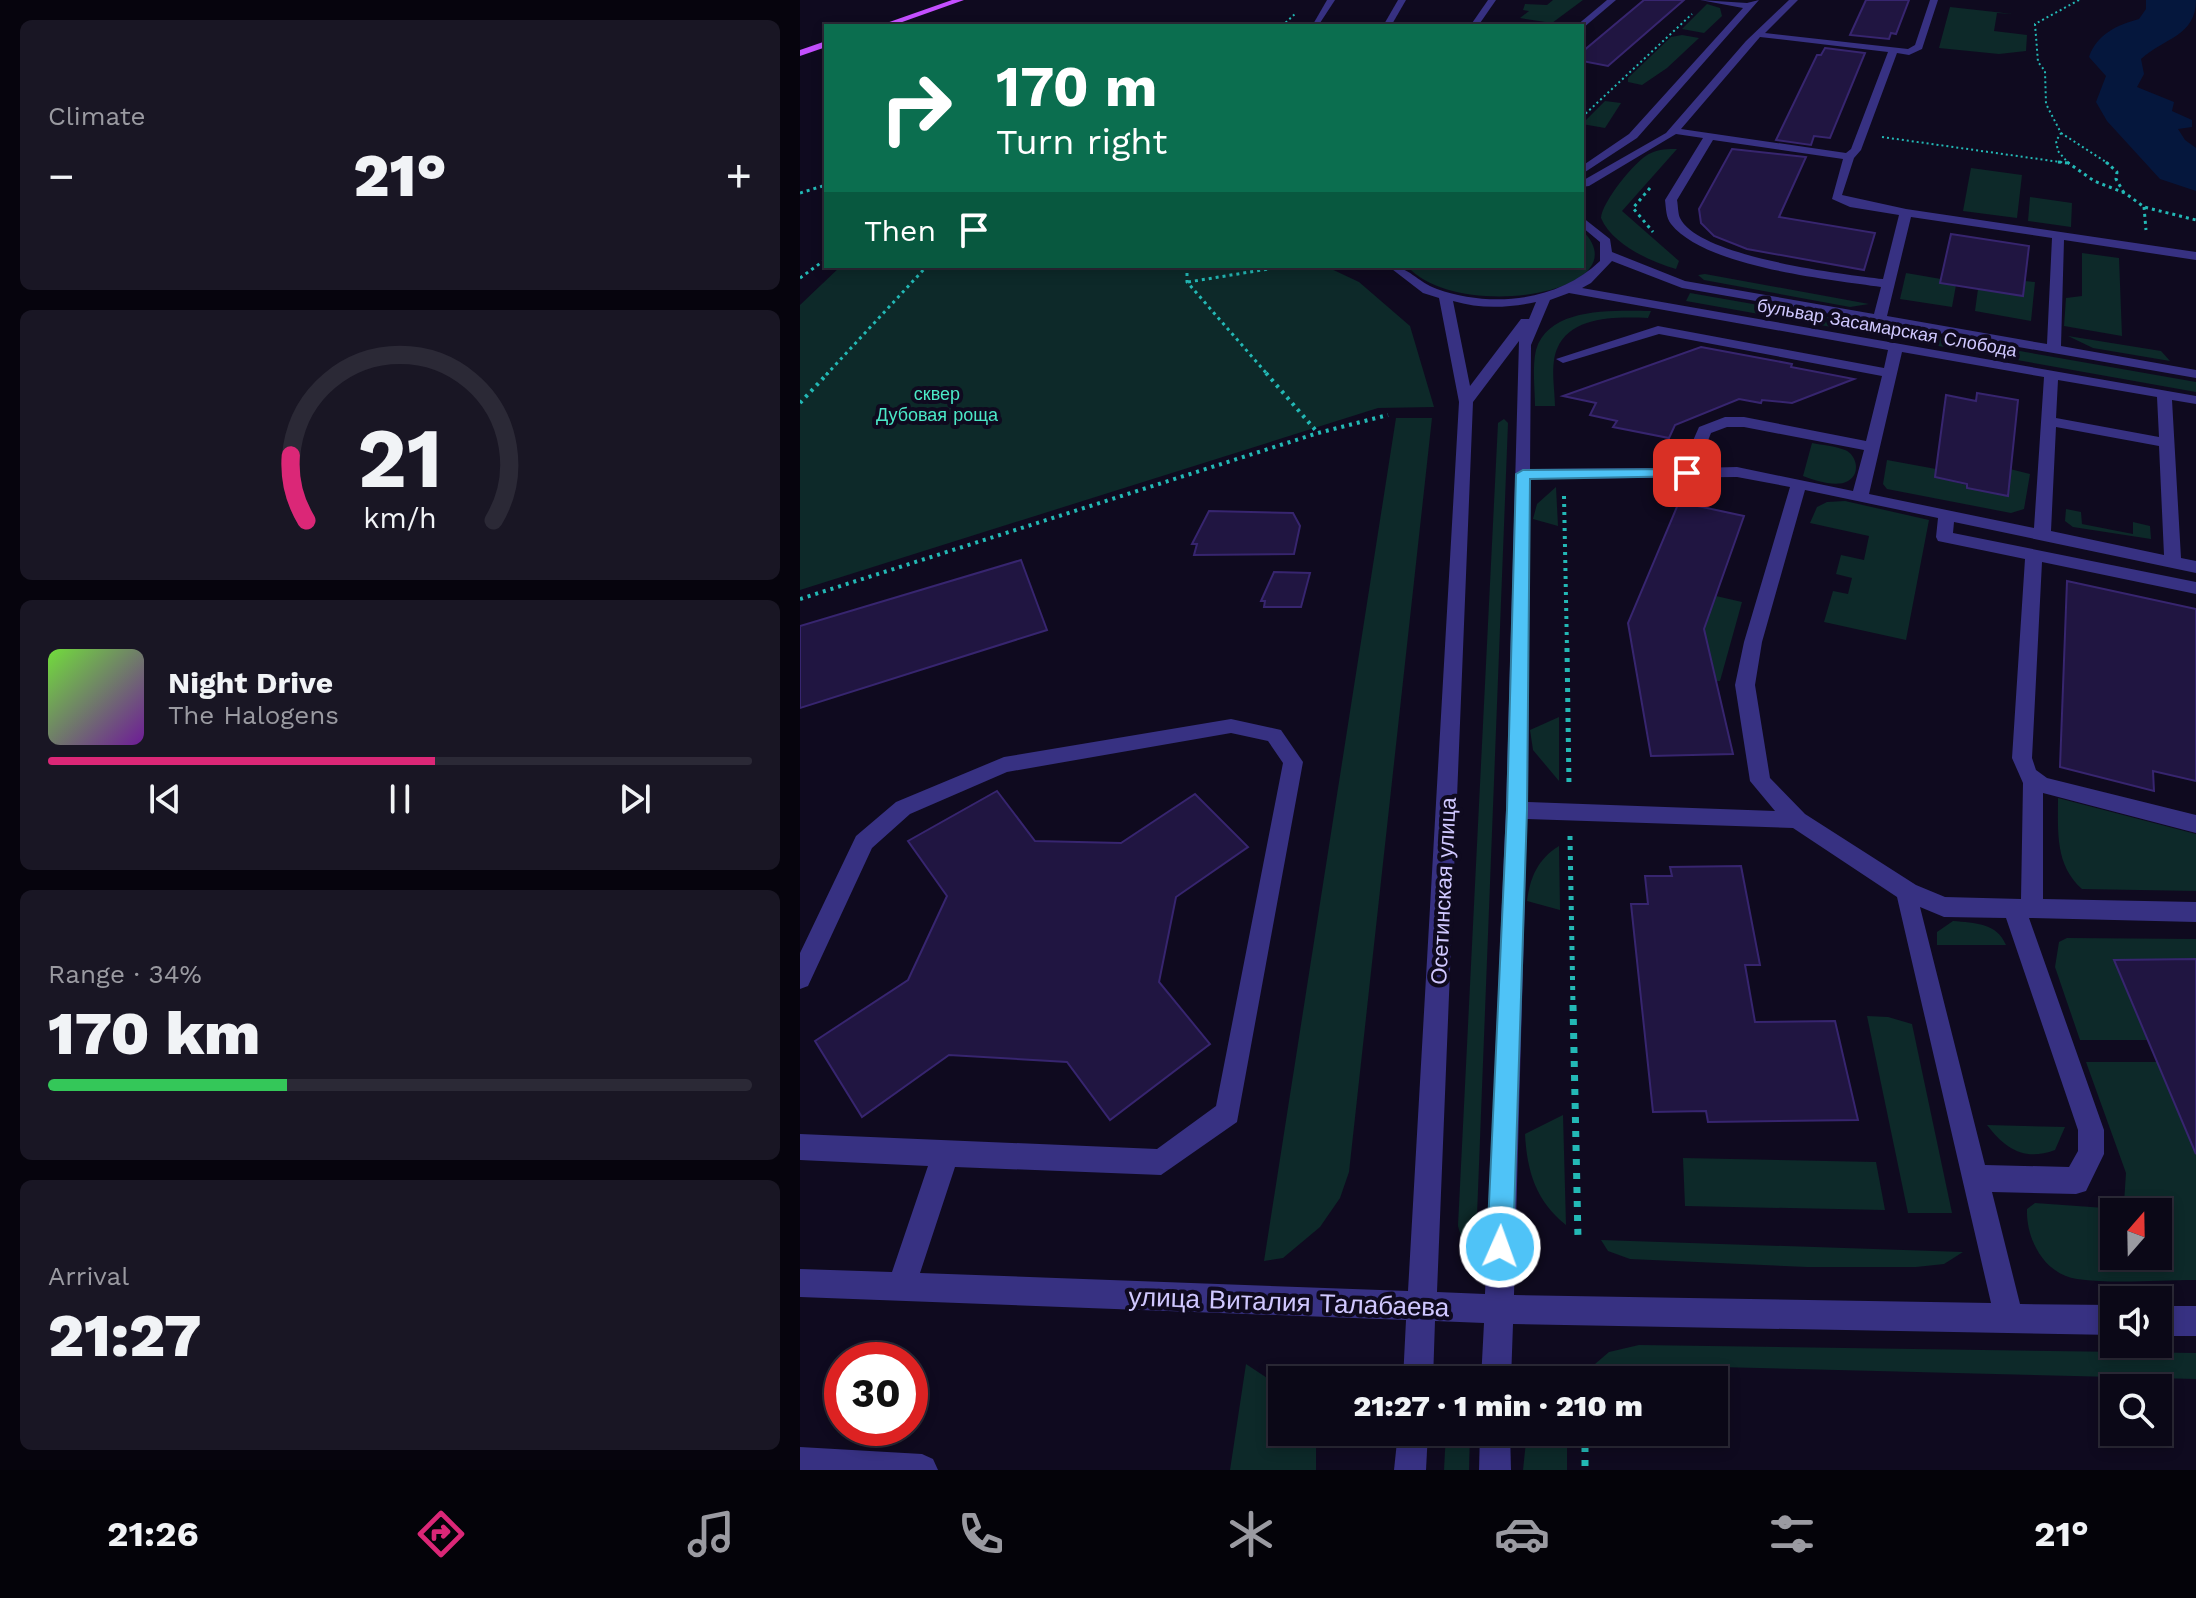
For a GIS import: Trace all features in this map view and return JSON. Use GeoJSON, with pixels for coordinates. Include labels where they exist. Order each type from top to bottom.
{"type":"FeatureCollection","features":[{"type":"Feature","properties":{"kind":"main road"},"geometry":{"type":"LineString","coordinates":[[888,24],[960,0]]}},
{"type":"Feature","properties":{"kind":"main road"},"geometry":{"type":"LineString","coordinates":[[800,53],[824,45]]}},
{"type":"Feature","properties":{"kind":"street"},"geometry":{"type":"LineString","coordinates":[[1315,24],[1331,0]]}},
{"type":"Feature","properties":{"kind":"street"},"geometry":{"type":"LineString","coordinates":[[1388,24],[1402,0]]}},
{"type":"Feature","properties":{"kind":"street"},"geometry":{"type":"LineString","coordinates":[[1475,24],[1492,0]]}},
{"type":"Feature","properties":{"kind":"street"},"geometry":{"type":"LineString","coordinates":[[1582,24],[1612,0]]}},
{"type":"Feature","properties":{"kind":"street"},"geometry":{"type":"LineString","coordinates":[[1585,175],[1674,131],[1749,43],[1761,35],[1794,0]]}},
{"type":"Feature","properties":{"kind":"street"},"geometry":{"type":"LineString","coordinates":[[1761,35],[1909,52],[1919,47],[1934,0]]}},
{"type":"Feature","properties":{"kind":"street"},"geometry":{"type":"LineString","coordinates":[[1701,4],[1752,3]]}},
{"type":"Feature","properties":{"kind":"street"},"geometry":{"type":"LineString","coordinates":[[1396,268],[1413,284],[1445,297],[1488,303],[1544,299],[1573,290],[1597,274],[1607,254],[1603,238],[1584,215],[1585,175],[1636,133],[1752,3]]}},
{"type":"Feature","properties":{"kind":"street"},"geometry":{"type":"LineString","coordinates":[[1894,50],[1856,150],[1849,157],[1836,197],[1850,203],[1906,213],[2196,256]]}},
{"type":"Feature","properties":{"kind":"street"},"geometry":{"type":"LineString","coordinates":[[1674,131],[1849,157]]}},
{"type":"Feature","properties":{"kind":"street"},"geometry":{"type":"LineString","coordinates":[[1710,136],[1671,199],[1672,217],[1681,228],[1704,243],[1738,257],[1887,284]]}},
{"type":"Feature","properties":{"kind":"street"},"geometry":{"type":"LineString","coordinates":[[1879,319],[1906,213]]}},
{"type":"Feature","properties":{"kind":"street"},"geometry":{"type":"LineString","coordinates":[[2054,349],[2058,236]]}},
{"type":"Feature","properties":{"kind":"street","name":"бульвар Засамарская Слобода"},"geometry":{"type":"LineString","coordinates":[[1607,254],[1682,284],[2196,374]]}},
{"type":"Feature","properties":{"kind":"street","name":"бульвар Засамарская Слобода"},"geometry":{"type":"LineString","coordinates":[[1573,290],[2196,400]]}},
{"type":"Feature","properties":{"kind":"street","name":"Осетинская улица"},"geometry":{"type":"LineString","coordinates":[[1419,1366],[1466,402],[1445,297]]}},
{"type":"Feature","properties":{"kind":"street"},"geometry":{"type":"LineString","coordinates":[[1466,402],[1544,299]]}},
{"type":"Feature","properties":{"kind":"street"},"geometry":{"type":"LineString","coordinates":[[1496,1366],[1517,810],[1524,345],[1544,299]]}},
{"type":"Feature","properties":{"kind":"street"},"geometry":{"type":"LineString","coordinates":[[1563,359],[1658,330],[1889,373]]}},
{"type":"Feature","properties":{"kind":"street"},"geometry":{"type":"LineString","coordinates":[[1860,497],[1896,347]]}},
{"type":"Feature","properties":{"kind":"street"},"geometry":{"type":"LineString","coordinates":[[2042,535],[2051,375]]}},
{"type":"Feature","properties":{"kind":"street"},"geometry":{"type":"LineString","coordinates":[[2164,395],[2173,562]]}},
{"type":"Feature","properties":{"kind":"street"},"geometry":{"type":"LineString","coordinates":[[2049,421],[2167,443]]}},
{"type":"Feature","properties":{"kind":"street"},"geometry":{"type":"LineString","coordinates":[[1687,473],[1704,430],[1725,422],[1744,422],[1872,447]]}},
{"type":"Feature","properties":{"kind":"street"},"geometry":{"type":"LineString","coordinates":[[1523,474],[1737,472],[2196,567]]}},
{"type":"Feature","properties":{"kind":"street"},"geometry":{"type":"LineString","coordinates":[[1799,484],[1753,642],[1745,685],[1760,781],[1797,820],[1908,892],[1944,907],[2196,912]]}},
{"type":"Feature","properties":{"kind":"street"},"geometry":{"type":"LineString","coordinates":[[1947,515],[1944,537],[2196,588]]}},
{"type":"Feature","properties":{"kind":"street"},"geometry":{"type":"LineString","coordinates":[[2034,555],[2022,758],[2025,772],[2033,782],[2196,824]]}},
{"type":"Feature","properties":{"kind":"street"},"geometry":{"type":"LineString","coordinates":[[800,978],[864,842],[903,808],[1004,765],[1231,726],[1274,735],[1293,762],[1228,1113],[1161,1162],[800,1147]]}},
{"type":"Feature","properties":{"kind":"street"},"geometry":{"type":"LineString","coordinates":[[1975,1178],[2076,1181],[2091,1154],[2091,1130],[2023,909],[2033,782]]}},
{"type":"Feature","properties":{"kind":"street"},"geometry":{"type":"LineString","coordinates":[[1517,810],[1797,820]]}},
{"type":"Feature","properties":{"kind":"street"},"geometry":{"type":"LineString","coordinates":[[1908,892],[1909,910],[2009,1317]]}},
{"type":"Feature","properties":{"kind":"street"},"geometry":{"type":"LineString","coordinates":[[901,1287],[946,1153]]}},
{"type":"Feature","properties":{"kind":"street","name":"улица Виталия Талабаева"},"geometry":{"type":"LineString","coordinates":[[800,1283],[1423,1307],[2100,1320]]}},
{"type":"Feature","properties":{"kind":"street"},"geometry":{"type":"LineString","coordinates":[[2172,1321],[2196,1321]]}},
{"type":"Feature","properties":{"kind":"street"},"geometry":{"type":"LineString","coordinates":[[1410,1470],[1412,1446]]}},
{"type":"Feature","properties":{"kind":"street"},"geometry":{"type":"LineString","coordinates":[[1495,1446],[1495,1470]]}},
{"type":"Feature","properties":{"kind":"street"},"geometry":{"type":"LineString","coordinates":[[800,1463],[922,1470]]}},
{"type":"Feature","properties":{"kind":"path"},"geometry":{"type":"LineString","coordinates":[[2079,0],[2053,11],[2035,24],[2038,62],[2045,71],[2043,100],[2048,116],[2061,133],[2108,163],[2117,172],[2116,179],[2125,193]]}},
{"type":"Feature","properties":{"kind":"path"},"geometry":{"type":"LineString","coordinates":[[1584,115],[1701,4]]}},
{"type":"Feature","properties":{"kind":"path"},"geometry":{"type":"LineString","coordinates":[[2061,133],[2056,141],[2058,151],[2068,163],[2094,181],[2125,193],[2144,207],[2196,220]]}},
{"type":"Feature","properties":{"kind":"path"},"geometry":{"type":"LineString","coordinates":[[1878,137],[2068,163]]}},
{"type":"Feature","properties":{"kind":"path"},"geometry":{"type":"LineString","coordinates":[[800,193],[824,186]]}},
{"type":"Feature","properties":{"kind":"path"},"geometry":{"type":"LineString","coordinates":[[800,278],[824,260]]}},
{"type":"Feature","properties":{"kind":"path"},"geometry":{"type":"LineString","coordinates":[[800,403],[925,268]]}},
{"type":"Feature","properties":{"kind":"path"},"geometry":{"type":"LineString","coordinates":[[1187,268],[1187,282],[1318,433]]}},
{"type":"Feature","properties":{"kind":"path"},"geometry":{"type":"LineString","coordinates":[[1187,282],[1274,268]]}},
{"type":"Feature","properties":{"kind":"path"},"geometry":{"type":"LineString","coordinates":[[800,599],[1318,433],[1388,415]]}},
{"type":"Feature","properties":{"kind":"path"},"geometry":{"type":"LineString","coordinates":[[1564,487],[1578,1239]]}},
{"type":"Feature","properties":{"kind":"path"},"geometry":{"type":"LineString","coordinates":[[1585,1446],[1585,1470]]}},
{"type":"Feature","properties":{"kind":"green space"},"geometry":{"type":"Polygon","coordinates":[[[1553,0],[1583,0],[1552,23],[1520,18],[1529,11],[1523,10],[1525,4],[1547,5],[1553,0]]]}},
{"type":"Feature","properties":{"kind":"green space"},"geometry":{"type":"Polygon","coordinates":[[[1707,4],[1720,8],[1722,16],[1704,33],[1682,29],[1707,4]]]}},
{"type":"Feature","properties":{"kind":"green space"},"geometry":{"type":"Polygon","coordinates":[[[1950,7],[2013,14],[1997,13],[1994,31],[2027,35],[2026,51],[1999,54],[1939,48],[1950,7]]]}},
{"type":"Feature","properties":{"kind":"green space"},"geometry":{"type":"Polygon","coordinates":[[[1671,37],[1699,38],[1667,68],[1642,85],[1628,82],[1628,78],[1671,37]]]}},
{"type":"Feature","properties":{"kind":"green space"},"geometry":{"type":"Polygon","coordinates":[[[1605,101],[1621,103],[1605,128],[1584,122],[1605,101]]]}},
{"type":"Feature","properties":{"kind":"green space"},"geometry":{"type":"Polygon","coordinates":[[[1677,149],[1622,211],[1679,261],[1676,269],[1643,256],[1622,243],[1601,218],[1613,192],[1637,163],[1654,152],[1677,149]]]}},
{"type":"Feature","properties":{"kind":"green space"},"geometry":{"type":"Polygon","coordinates":[[[1971,168],[2022,175],[2017,218],[1963,211],[1971,168]]]}},
{"type":"Feature","properties":{"kind":"green space"},"geometry":{"type":"Polygon","coordinates":[[[2030,197],[2072,203],[2071,227],[2028,221],[2030,197]]]}},
{"type":"Feature","properties":{"kind":"green space"},"geometry":{"type":"Polygon","coordinates":[[[1584,233],[1595,252],[1588,270],[1568,284],[1537,293],[1501,296],[1465,294],[1432,284],[1410,268],[1584,268],[1584,233]]]}},
{"type":"Feature","properties":{"kind":"green space"},"geometry":{"type":"Polygon","coordinates":[[[2082,253],[2119,258],[2122,336],[2064,326],[2066,298],[2082,296],[2082,253]]]}},
{"type":"Feature","properties":{"kind":"green space","name":"сквер Дубовая роща"},"geometry":{"type":"Polygon","coordinates":[[[839,268],[1329,268],[1359,282],[1410,326],[1434,407],[1378,408],[800,590],[800,305],[839,268]]]}},
{"type":"Feature","properties":{"kind":"green space"},"geometry":{"type":"Polygon","coordinates":[[[1906,273],[1956,285],[1952,307],[1900,299],[1906,273]]]}},
{"type":"Feature","properties":{"kind":"green space"},"geometry":{"type":"Polygon","coordinates":[[[1698,275],[1869,304],[1850,307],[1704,280],[1698,275]]]}},
{"type":"Feature","properties":{"kind":"green space"},"geometry":{"type":"Polygon","coordinates":[[[2025,281],[2035,282],[2031,321],[1975,311],[1978,289],[2023,296],[2025,281]]]}},
{"type":"Feature","properties":{"kind":"green space"},"geometry":{"type":"Polygon","coordinates":[[[1690,293],[2196,382],[2196,392],[1686,301],[1690,293]]]}},
{"type":"Feature","properties":{"kind":"green space"},"geometry":{"type":"Polygon","coordinates":[[[1651,311],[1648,318],[1596,320],[1573,330],[1564,338],[1555,355],[1555,406],[1535,406],[1536,350],[1543,336],[1554,325],[1585,314],[1651,311]]]}},
{"type":"Feature","properties":{"kind":"green space"},"geometry":{"type":"Polygon","coordinates":[[[2068,336],[2161,351],[2170,361],[2093,348],[2068,336]]]}},
{"type":"Feature","properties":{"kind":"green space"},"geometry":{"type":"Polygon","coordinates":[[[1396,418],[1432,418],[1349,1172],[1340,1198],[1320,1227],[1283,1258],[1264,1261],[1396,418]]]}},
{"type":"Feature","properties":{"kind":"green space"},"geometry":{"type":"Polygon","coordinates":[[[1504,419],[1508,423],[1477,1216],[1474,1234],[1461,1236],[1458,1226],[1498,423],[1504,419]]]}},
{"type":"Feature","properties":{"kind":"green space"},"geometry":{"type":"Polygon","coordinates":[[[1812,443],[1849,452],[1856,465],[1852,478],[1831,484],[1803,476],[1812,443]]]}},
{"type":"Feature","properties":{"kind":"green space"},"geometry":{"type":"Polygon","coordinates":[[[1887,460],[1936,469],[1935,477],[2008,496],[2010,469],[2030,474],[2024,509],[2011,513],[1887,489],[1883,484],[1887,460]]]}},
{"type":"Feature","properties":{"kind":"green space"},"geometry":{"type":"Polygon","coordinates":[[[1556,487],[1558,526],[1533,519],[1537,504],[1556,487]]]}},
{"type":"Feature","properties":{"kind":"green space"},"geometry":{"type":"Polygon","coordinates":[[[1845,501],[1929,520],[1906,640],[1824,622],[1833,591],[1848,594],[1852,578],[1836,574],[1841,555],[1864,560],[1869,536],[1810,523],[1817,507],[1827,502],[1845,501]]]}},
{"type":"Feature","properties":{"kind":"green space"},"geometry":{"type":"Polygon","coordinates":[[[2066,509],[2081,512],[2082,524],[2133,534],[2133,522],[2150,526],[2151,539],[2073,527],[2065,521],[2066,509]]]}},
{"type":"Feature","properties":{"kind":"green space"},"geometry":{"type":"Polygon","coordinates":[[[1716,596],[1742,602],[1720,681],[1716,681],[1704,629],[1716,596]]]}},
{"type":"Feature","properties":{"kind":"green space"},"geometry":{"type":"Polygon","coordinates":[[[1559,717],[1559,781],[1533,750],[1530,730],[1559,717]]]}},
{"type":"Feature","properties":{"kind":"green space"},"geometry":{"type":"Polygon","coordinates":[[[2058,798],[2196,834],[2196,891],[2082,889],[2073,880],[2063,859],[2058,835],[2058,798]]]}},
{"type":"Feature","properties":{"kind":"green space"},"geometry":{"type":"Polygon","coordinates":[[[1559,846],[1560,910],[1527,901],[1536,869],[1559,846]]]}},
{"type":"Feature","properties":{"kind":"green space"},"geometry":{"type":"Polygon","coordinates":[[[1953,921],[1991,928],[2006,945],[1937,945],[1937,932],[1953,921]]]}},
{"type":"Feature","properties":{"kind":"green space"},"geometry":{"type":"Polygon","coordinates":[[[2067,938],[2196,939],[2196,959],[2114,960],[2148,1040],[2080,1040],[2055,967],[2059,942],[2067,938]]]}},
{"type":"Feature","properties":{"kind":"green space"},"geometry":{"type":"Polygon","coordinates":[[[1867,1016],[1888,1017],[1912,1024],[1952,1213],[1908,1213],[1867,1016]]]}},
{"type":"Feature","properties":{"kind":"green space"},"geometry":{"type":"Polygon","coordinates":[[[2086,1062],[2157,1062],[2192,1145],[2196,1146],[2196,1280],[2121,1282],[2077,1279],[2065,1276],[2046,1263],[2030,1232],[2027,1209],[2035,1203],[2100,1208],[2100,1270],[2172,1270],[2172,1198],[2124,1198],[2126,1173],[2086,1062]]]}},
{"type":"Feature","properties":{"kind":"green space"},"geometry":{"type":"Polygon","coordinates":[[[1563,1115],[1566,1225],[1547,1206],[1535,1185],[1525,1134],[1563,1115]]]}},
{"type":"Feature","properties":{"kind":"green space"},"geometry":{"type":"Polygon","coordinates":[[[1987,1125],[2065,1127],[2055,1150],[2025,1154],[2001,1141],[1987,1125]]]}},
{"type":"Feature","properties":{"kind":"green space"},"geometry":{"type":"Polygon","coordinates":[[[1683,1158],[1876,1162],[1885,1210],[1685,1206],[1683,1158]]]}},
{"type":"Feature","properties":{"kind":"green space"},"geometry":{"type":"Polygon","coordinates":[[[1601,1240],[1963,1252],[1944,1264],[1916,1267],[1807,1267],[1630,1259],[1608,1251],[1601,1240]]]}},
{"type":"Feature","properties":{"kind":"green space"},"geometry":{"type":"Polygon","coordinates":[[[1639,1345],[2100,1352],[2100,1358],[2172,1358],[2172,1353],[2196,1353],[2196,1379],[2172,1378],[2172,1374],[2100,1374],[2100,1377],[1595,1364],[1609,1352],[1639,1345]]]}},
{"type":"Feature","properties":{"kind":"green space"},"geometry":{"type":"Polygon","coordinates":[[[1246,1364],[1268,1379],[1268,1446],[1316,1446],[1316,1470],[1230,1470],[1246,1364]]]}},
{"type":"Feature","properties":{"kind":"green space"},"geometry":{"type":"Polygon","coordinates":[[[1445,1446],[1470,1446],[1469,1470],[1444,1470],[1445,1446]]]}},
{"type":"Feature","properties":{"kind":"green space"},"geometry":{"type":"Polygon","coordinates":[[[1526,1446],[1567,1446],[1567,1470],[1523,1470],[1526,1446]]]}},
{"type":"Feature","properties":{"kind":"water"},"geometry":{"type":"Polygon","coordinates":[[[2146,0],[2196,0],[2195,12],[2185,29],[2141,59],[2144,74],[2137,87],[2174,102],[2172,111],[2192,120],[2192,127],[2178,129],[2185,140],[2196,148],[2196,191],[2160,179],[2107,121],[2096,102],[2106,76],[2089,57],[2103,36],[2139,19],[2146,9],[2146,0]]]}},
{"type":"Feature","properties":{"kind":"building"},"geometry":{"type":"Polygon","coordinates":[[[1644,0],[1684,0],[1608,66],[1584,61],[1584,50],[1644,0]]]}},
{"type":"Feature","properties":{"kind":"building"},"geometry":{"type":"Polygon","coordinates":[[[1866,0],[1909,0],[1896,34],[1891,33],[1889,39],[1850,35],[1866,0]]]}},
{"type":"Feature","properties":{"kind":"building"},"geometry":{"type":"Polygon","coordinates":[[[1825,48],[1865,53],[1830,138],[1814,136],[1811,145],[1776,140],[1817,55],[1821,55],[1825,48]]]}},
{"type":"Feature","properties":{"kind":"building"},"geometry":{"type":"Polygon","coordinates":[[[1732,149],[1806,157],[1779,217],[1875,233],[1864,270],[1747,249],[1714,236],[1701,223],[1699,209],[1732,149]]]}},
{"type":"Feature","properties":{"kind":"building"},"geometry":{"type":"Polygon","coordinates":[[[1951,234],[2029,246],[2023,296],[1940,283],[1951,234]]]}},
{"type":"Feature","properties":{"kind":"building"},"geometry":{"type":"Polygon","coordinates":[[[1701,347],[1854,379],[1792,403],[1739,399],[1675,425],[1669,438],[1613,427],[1617,421],[1590,415],[1596,403],[1563,396],[1701,347]]]}},
{"type":"Feature","properties":{"kind":"building"},"geometry":{"type":"Polygon","coordinates":[[[1977,393],[2018,400],[2008,496],[1967,488],[1967,484],[1935,477],[1946,395],[1976,401],[1977,393]]]}},
{"type":"Feature","properties":{"kind":"building"},"geometry":{"type":"Polygon","coordinates":[[[1679,502],[1744,516],[1704,629],[1733,754],[1651,756],[1628,623],[1679,502]]]}},
{"type":"Feature","properties":{"kind":"building"},"geometry":{"type":"Polygon","coordinates":[[[1209,511],[1293,513],[1300,526],[1294,554],[1194,555],[1197,544],[1192,544],[1209,511]]]}},
{"type":"Feature","properties":{"kind":"building"},"geometry":{"type":"Polygon","coordinates":[[[1021,560],[1047,630],[800,708],[800,626],[1021,560]]]}},
{"type":"Feature","properties":{"kind":"building"},"geometry":{"type":"Polygon","coordinates":[[[1274,572],[1310,573],[1301,607],[1264,607],[1265,601],[1261,601],[1274,572]]]}},
{"type":"Feature","properties":{"kind":"building"},"geometry":{"type":"Polygon","coordinates":[[[2067,581],[2196,609],[2196,781],[2153,771],[2154,791],[2060,767],[2067,581]]]}},
{"type":"Feature","properties":{"kind":"building"},"geometry":{"type":"Polygon","coordinates":[[[997,791],[1035,841],[1121,843],[1195,794],[1248,847],[1176,897],[1159,982],[1210,1044],[1110,1120],[1067,1062],[949,1055],[862,1117],[815,1041],[908,980],[947,896],[908,841],[997,791]]]}},
{"type":"Feature","properties":{"kind":"building"},"geometry":{"type":"Polygon","coordinates":[[[1741,866],[1760,965],[1745,965],[1755,1022],[1835,1021],[1858,1120],[1708,1122],[1706,1111],[1653,1112],[1631,904],[1648,904],[1645,876],[1672,876],[1670,867],[1741,866]]]}},
{"type":"Feature","properties":{"kind":"building"},"geometry":{"type":"Polygon","coordinates":[[[2196,959],[2196,1154],[2114,960],[2196,959]]]}},
{"type":"Feature","properties":{"kind":"route"},"geometry":{"type":"LineString","coordinates":[[1500,1247],[1517,810],[1523,474],[1687,473]]}}]}
